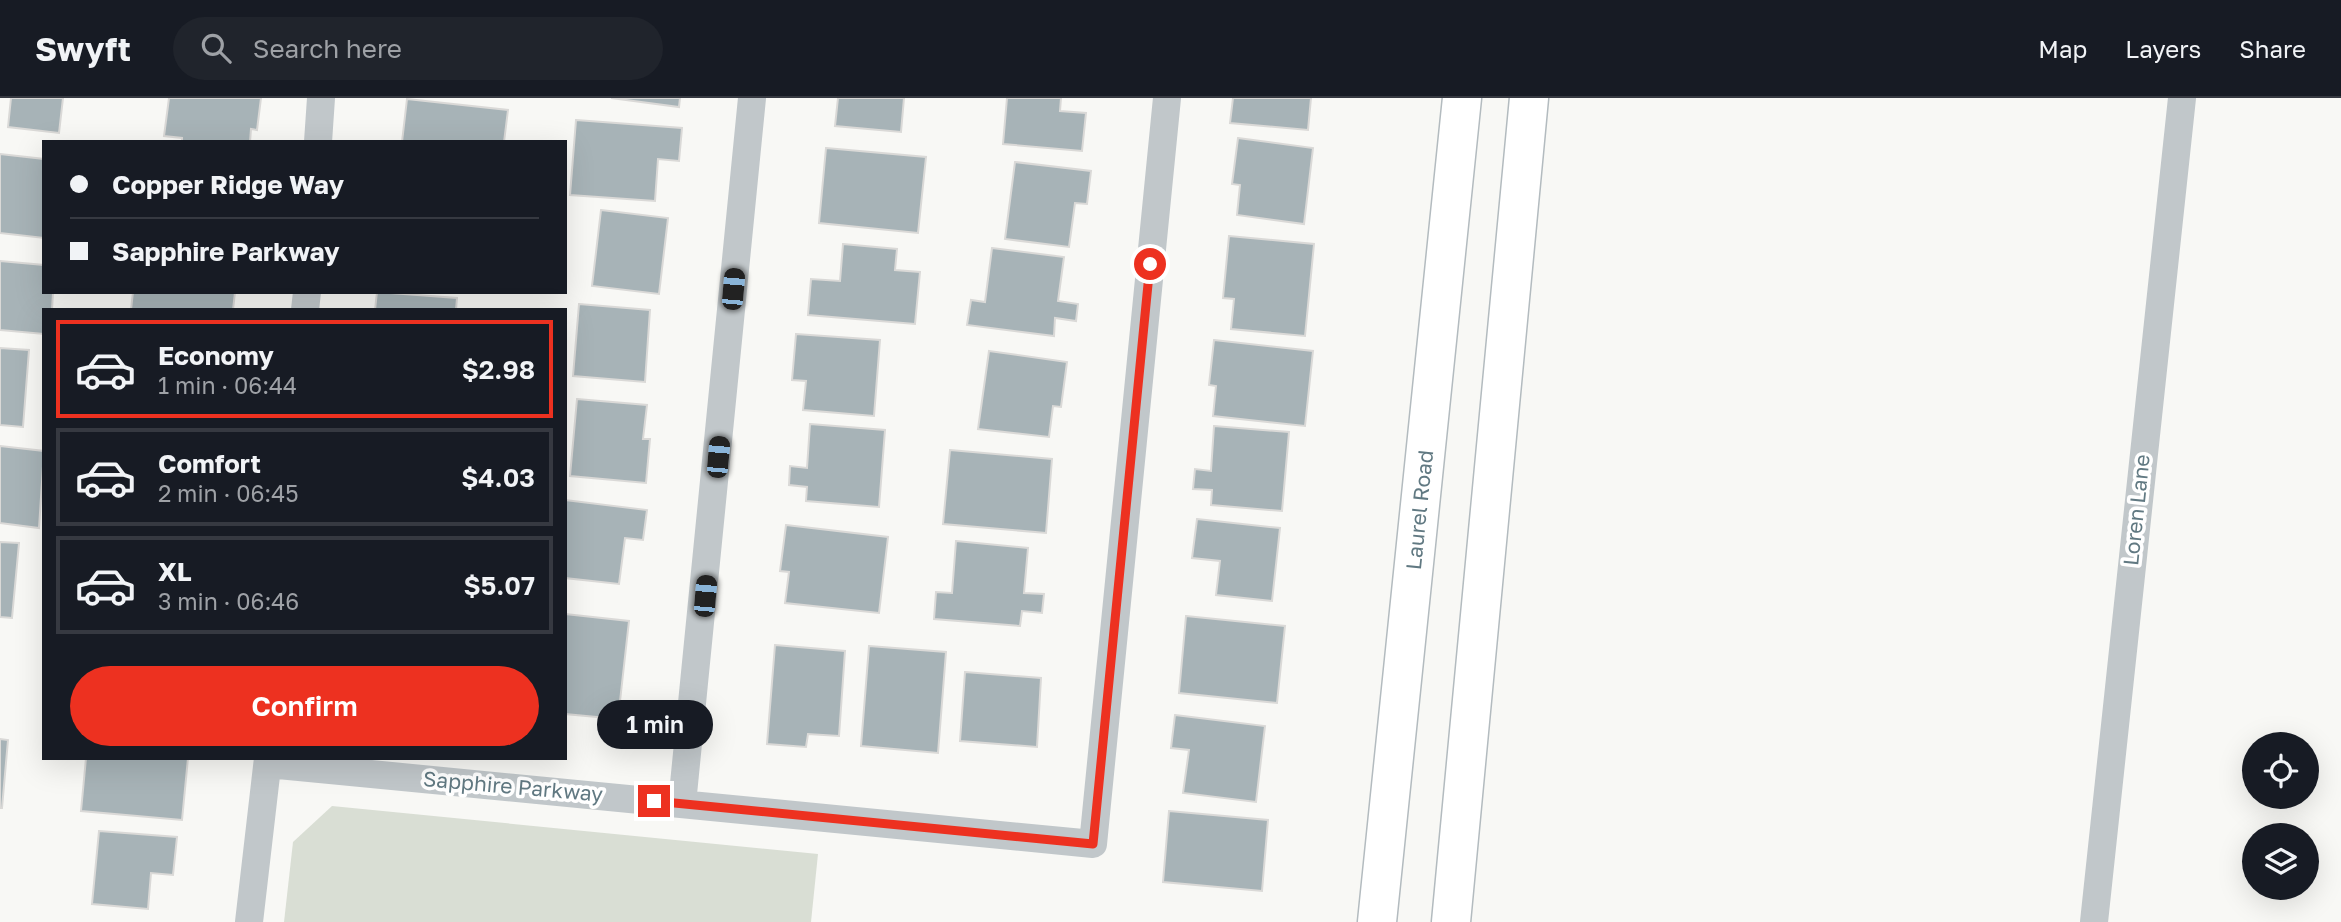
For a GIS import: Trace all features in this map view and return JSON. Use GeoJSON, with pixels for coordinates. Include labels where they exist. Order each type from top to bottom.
{"type":"FeatureCollection","features":[{"type":"Feature","properties":{"kind":"main road","name":"Laurel Road"},"geometry":{"type":"LineString","coordinates":[[1377,922],[1462,98]]}},
{"type":"Feature","properties":{"kind":"main road"},"geometry":{"type":"LineString","coordinates":[[1451,922],[1529,98]]}},
{"type":"Feature","properties":{"kind":"main road"},"geometry":{"type":"LineString","coordinates":[[1388,822],[1404,895],[1402,922]]}},
{"type":"Feature","properties":{"kind":"street"},"geometry":{"type":"LineString","coordinates":[[318,140],[321,98]]}},
{"type":"Feature","properties":{"kind":"street"},"geometry":{"type":"LineString","coordinates":[[682,804],[752,98]]}},
{"type":"Feature","properties":{"kind":"street","name":"Sapphire Parkway"},"geometry":{"type":"LineString","coordinates":[[268,761],[1093,844],[1167,98]]}},
{"type":"Feature","properties":{"kind":"street","name":"Loren Lane"},"geometry":{"type":"LineString","coordinates":[[2094,922],[2182,98]]}},
{"type":"Feature","properties":{"kind":"street"},"geometry":{"type":"LineString","coordinates":[[249,922],[268,761]]}},
{"type":"Feature","properties":{"kind":"shaded area"},"geometry":{"type":"Polygon","coordinates":[[[332,806],[818,854],[811,922],[284,922],[293,842],[332,806]]]}},
{"type":"Feature","properties":{"kind":"building"},"geometry":{"type":"Polygon","coordinates":[[[11,98],[63,98],[59,133],[8,127],[11,98]]]}},
{"type":"Feature","properties":{"kind":"building"},"geometry":{"type":"Polygon","coordinates":[[[169,98],[261,98],[257,130],[251,129],[250,140],[182,140],[164,136],[169,98]]]}},
{"type":"Feature","properties":{"kind":"building"},"geometry":{"type":"Polygon","coordinates":[[[611,98],[680,98],[679,107],[611,98]]]}},
{"type":"Feature","properties":{"kind":"building"},"geometry":{"type":"Polygon","coordinates":[[[838,98],[904,98],[901,132],[835,126],[838,98]]]}},
{"type":"Feature","properties":{"kind":"building"},"geometry":{"type":"Polygon","coordinates":[[[1007,98],[1061,98],[1060,111],[1086,113],[1082,151],[1003,144],[1007,98]]]}},
{"type":"Feature","properties":{"kind":"building"},"geometry":{"type":"Polygon","coordinates":[[[1233,98],[1311,98],[1308,130],[1230,123],[1233,98]]]}},
{"type":"Feature","properties":{"kind":"building"},"geometry":{"type":"Polygon","coordinates":[[[407,99],[508,110],[504,140],[402,140],[407,99]]]}},
{"type":"Feature","properties":{"kind":"building"},"geometry":{"type":"Polygon","coordinates":[[[576,120],[682,128],[679,161],[658,159],[655,201],[570,195],[576,120]]]}},
{"type":"Feature","properties":{"kind":"building"},"geometry":{"type":"Polygon","coordinates":[[[1238,138],[1313,148],[1304,224],[1237,215],[1240,185],[1232,184],[1238,138]]]}},
{"type":"Feature","properties":{"kind":"building"},"geometry":{"type":"Polygon","coordinates":[[[826,148],[926,157],[918,233],[819,223],[826,148]]]}},
{"type":"Feature","properties":{"kind":"building"},"geometry":{"type":"Polygon","coordinates":[[[0,154],[42,159],[42,238],[0,233],[0,154]]]}},
{"type":"Feature","properties":{"kind":"building"},"geometry":{"type":"Polygon","coordinates":[[[1015,162],[1091,171],[1087,204],[1075,203],[1069,247],[1005,239],[1015,162]]]}},
{"type":"Feature","properties":{"kind":"building"},"geometry":{"type":"Polygon","coordinates":[[[601,210],[668,218],[659,294],[592,286],[601,210]]]}},
{"type":"Feature","properties":{"kind":"building"},"geometry":{"type":"Polygon","coordinates":[[[1229,236],[1314,244],[1305,336],[1231,329],[1234,299],[1223,298],[1229,236]]]}},
{"type":"Feature","properties":{"kind":"building"},"geometry":{"type":"Polygon","coordinates":[[[843,244],[897,249],[895,270],[920,272],[915,324],[808,315],[811,279],[840,281],[843,244]]]}},
{"type":"Feature","properties":{"kind":"building"},"geometry":{"type":"Polygon","coordinates":[[[992,248],[1064,257],[1058,301],[1078,304],[1076,321],[1055,318],[1054,336],[967,325],[971,300],[985,302],[992,248]]]}},
{"type":"Feature","properties":{"kind":"building"},"geometry":{"type":"Polygon","coordinates":[[[0,261],[42,265],[42,294],[53,294],[52,308],[42,308],[42,334],[0,330],[0,261]]]}},
{"type":"Feature","properties":{"kind":"building"},"geometry":{"type":"Polygon","coordinates":[[[133,294],[235,294],[233,308],[131,308],[133,294]]]}},
{"type":"Feature","properties":{"kind":"building"},"geometry":{"type":"Polygon","coordinates":[[[377,294],[457,298],[456,308],[375,308],[377,294]]]}},
{"type":"Feature","properties":{"kind":"building"},"geometry":{"type":"Polygon","coordinates":[[[579,304],[650,310],[645,382],[573,376],[579,304]]]}},
{"type":"Feature","properties":{"kind":"building"},"geometry":{"type":"Polygon","coordinates":[[[796,334],[880,340],[874,416],[803,410],[806,381],[792,380],[796,334]]]}},
{"type":"Feature","properties":{"kind":"building"},"geometry":{"type":"Polygon","coordinates":[[[1214,340],[1313,351],[1305,426],[1213,416],[1216,386],[1209,385],[1214,340]]]}},
{"type":"Feature","properties":{"kind":"building"},"geometry":{"type":"Polygon","coordinates":[[[0,348],[29,350],[23,427],[0,425],[0,348]]]}},
{"type":"Feature","properties":{"kind":"building"},"geometry":{"type":"Polygon","coordinates":[[[989,351],[1067,362],[1061,407],[1053,406],[1049,437],[978,429],[989,351]]]}},
{"type":"Feature","properties":{"kind":"building"},"geometry":{"type":"Polygon","coordinates":[[[577,399],[647,405],[643,439],[650,439],[646,483],[570,476],[577,399]]]}},
{"type":"Feature","properties":{"kind":"building"},"geometry":{"type":"Polygon","coordinates":[[[810,424],[885,430],[879,507],[806,501],[807,487],[789,485],[790,466],[807,468],[810,424]]]}},
{"type":"Feature","properties":{"kind":"building"},"geometry":{"type":"Polygon","coordinates":[[[1214,426],[1289,432],[1282,511],[1211,505],[1212,490],[1193,489],[1195,469],[1211,471],[1214,426]]]}},
{"type":"Feature","properties":{"kind":"building"},"geometry":{"type":"Polygon","coordinates":[[[0,446],[42,451],[39,528],[0,523],[0,446]]]}},
{"type":"Feature","properties":{"kind":"building"},"geometry":{"type":"Polygon","coordinates":[[[950,450],[1052,459],[1046,533],[943,524],[950,450]]]}},
{"type":"Feature","properties":{"kind":"building"},"geometry":{"type":"Polygon","coordinates":[[[567,500],[647,510],[643,540],[625,538],[619,584],[567,578],[567,500]]]}},
{"type":"Feature","properties":{"kind":"building"},"geometry":{"type":"Polygon","coordinates":[[[1197,519],[1280,528],[1272,601],[1216,595],[1220,561],[1192,558],[1197,519]]]}},
{"type":"Feature","properties":{"kind":"building"},"geometry":{"type":"Polygon","coordinates":[[[786,525],[888,537],[879,613],[785,603],[789,572],[780,571],[786,525]]]}},
{"type":"Feature","properties":{"kind":"building"},"geometry":{"type":"Polygon","coordinates":[[[956,541],[1028,548],[1024,593],[1044,594],[1042,613],[1022,611],[1020,626],[934,619],[936,592],[952,593],[956,541]]]}},
{"type":"Feature","properties":{"kind":"building"},"geometry":{"type":"Polygon","coordinates":[[[0,542],[19,543],[12,618],[0,617],[0,542]]]}},
{"type":"Feature","properties":{"kind":"building"},"geometry":{"type":"Polygon","coordinates":[[[567,614],[629,621],[618,719],[567,714],[567,614]]]}},
{"type":"Feature","properties":{"kind":"building"},"geometry":{"type":"Polygon","coordinates":[[[1186,616],[1285,626],[1277,703],[1179,693],[1186,616]]]}},
{"type":"Feature","properties":{"kind":"building"},"geometry":{"type":"Polygon","coordinates":[[[775,645],[845,651],[839,736],[808,734],[806,747],[767,744],[775,645]]]}},
{"type":"Feature","properties":{"kind":"building"},"geometry":{"type":"Polygon","coordinates":[[[869,646],[946,652],[938,753],[861,746],[869,646]]]}},
{"type":"Feature","properties":{"kind":"building"},"geometry":{"type":"Polygon","coordinates":[[[965,672],[1041,678],[1037,747],[960,741],[965,672]]]}},
{"type":"Feature","properties":{"kind":"building"},"geometry":{"type":"Polygon","coordinates":[[[1175,715],[1265,726],[1256,802],[1183,793],[1189,750],[1171,748],[1175,715]]]}},
{"type":"Feature","properties":{"kind":"building"},"geometry":{"type":"Polygon","coordinates":[[[0,739],[8,740],[2,808],[0,808],[0,739]]]}},
{"type":"Feature","properties":{"kind":"building"},"geometry":{"type":"Polygon","coordinates":[[[86,760],[188,760],[182,820],[81,811],[86,760]]]}},
{"type":"Feature","properties":{"kind":"building"},"geometry":{"type":"Polygon","coordinates":[[[1169,811],[1268,820],[1262,891],[1163,882],[1169,811]]]}},
{"type":"Feature","properties":{"kind":"building"},"geometry":{"type":"Polygon","coordinates":[[[99,831],[177,837],[173,875],[151,873],[148,909],[92,904],[99,831]]]}},
{"type":"Feature","properties":{"kind":"route"},"geometry":{"type":"LineString","coordinates":[[654,801],[1093,844],[1150,264]]}}]}
